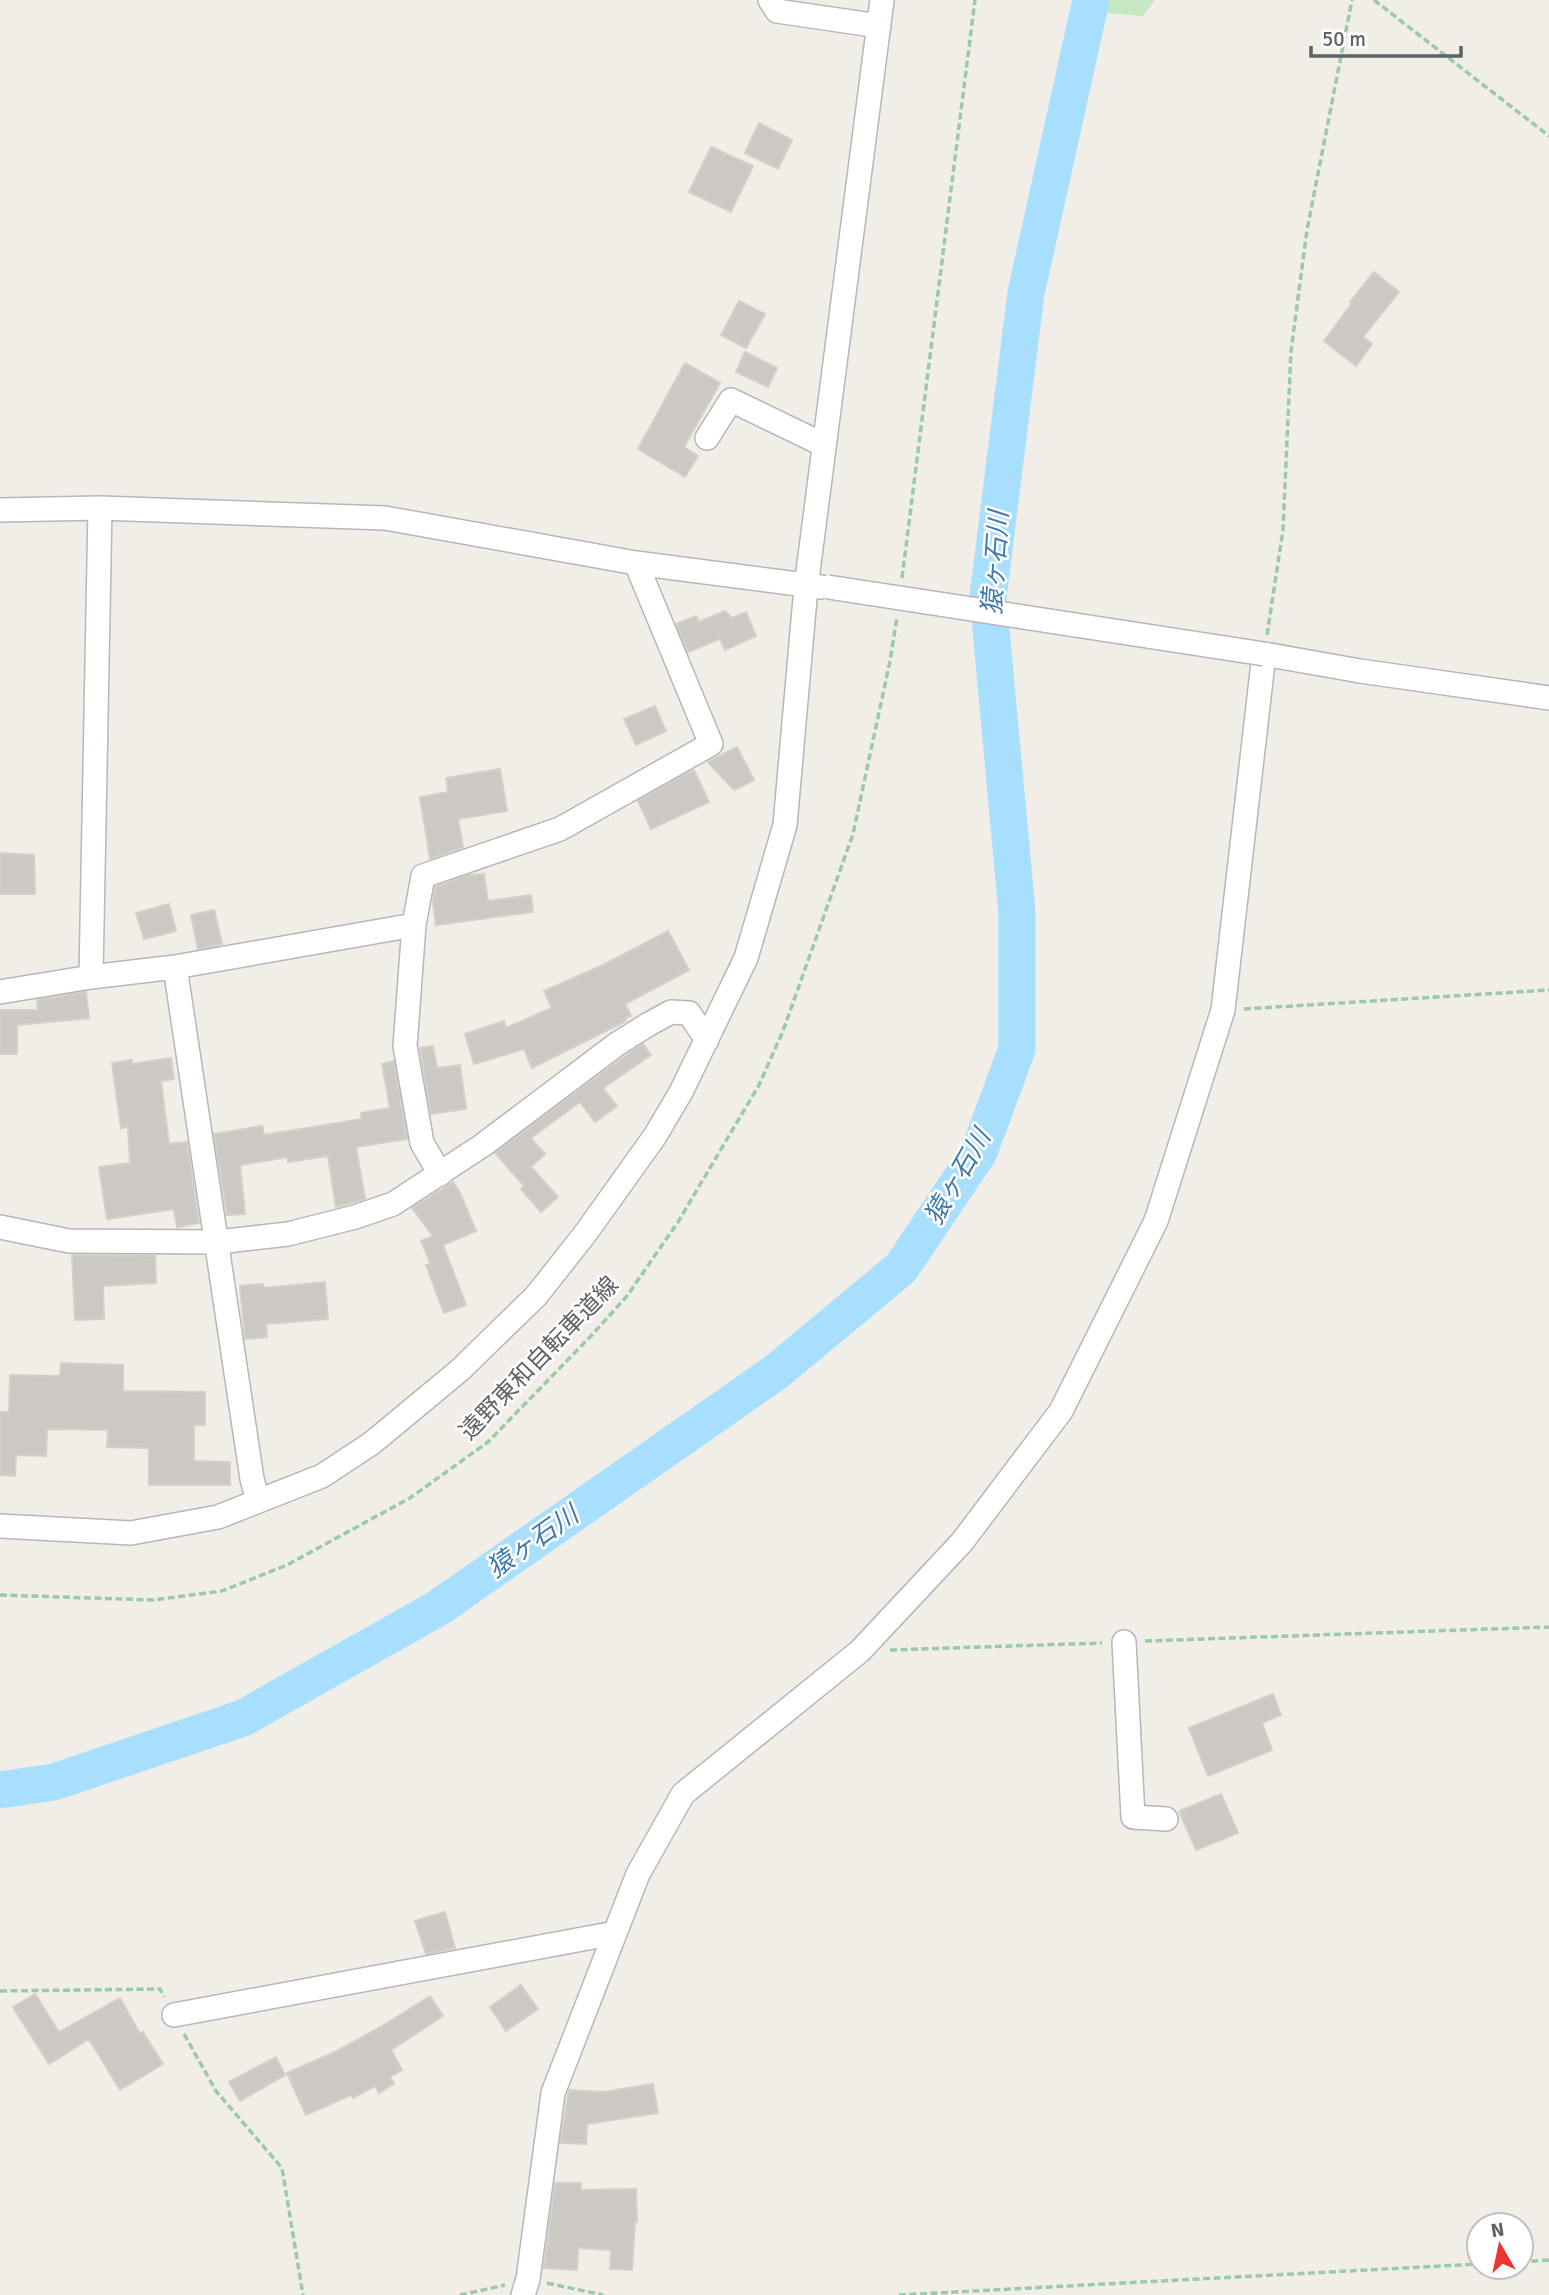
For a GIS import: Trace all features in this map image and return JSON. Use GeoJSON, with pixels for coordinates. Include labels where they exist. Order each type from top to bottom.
{"type":"FeatureCollection","features":[{"type":"Feature","properties":{"kind":"street"},"geometry":{"type":"LineString","coordinates":[[770,0],[777,11],[879,26]]}},
{"type":"Feature","properties":{"kind":"street"},"geometry":{"type":"LineString","coordinates":[[0,1526],[131,1533],[218,1517],[322,1476],[372,1443],[460,1370],[536,1296],[585,1234],[655,1136],[681,1092],[746,958],[785,825],[817,587],[824,445],[882,0]]}},
{"type":"Feature","properties":{"kind":"street"},"geometry":{"type":"LineString","coordinates":[[707,438],[731,400],[824,445]]}},
{"type":"Feature","properties":{"kind":"street"},"geometry":{"type":"LineString","coordinates":[[0,510],[100,508],[386,518],[636,563],[817,587],[1549,698]]}},
{"type":"Feature","properties":{"kind":"street"},"geometry":{"type":"LineString","coordinates":[[91,976],[100,508]]}},
{"type":"Feature","properties":{"kind":"street"},"geometry":{"type":"LineString","coordinates":[[440,1174],[422,1143],[405,1046],[414,925],[423,876],[560,829],[711,744],[636,563]]}},
{"type":"Feature","properties":{"kind":"street"},"geometry":{"type":"LineString","coordinates":[[526,2287],[553,2093],[638,1874],[683,1794],[860,1651],[962,1542],[1061,1410],[1156,1221],[1223,1010],[1264,654]]}},
{"type":"Feature","properties":{"kind":"street"},"geometry":{"type":"LineString","coordinates":[[0,992],[91,976],[175,967],[414,925]]}},
{"type":"Feature","properties":{"kind":"street"},"geometry":{"type":"LineString","coordinates":[[175,967],[252,1479],[258,1501]]}},
{"type":"Feature","properties":{"kind":"street"},"geometry":{"type":"LineString","coordinates":[[0,1227],[69,1241],[218,1242],[288,1234],[355,1217],[393,1204],[440,1174],[483,1146],[617,1044],[671,1012],[689,1013],[707,1040]]}},
{"type":"Feature","properties":{"kind":"street"},"geometry":{"type":"LineString","coordinates":[[1124,1642],[1133,1817],[1166,1819]]}},
{"type":"Feature","properties":{"kind":"street"},"geometry":{"type":"LineString","coordinates":[[174,2015],[615,1933]]}},
{"type":"Feature","properties":{"kind":"path"},"geometry":{"type":"LineString","coordinates":[[1264,654],[1283,530],[1291,351],[1307,230],[1352,0]]}},
{"type":"Feature","properties":{"kind":"path"},"geometry":{"type":"LineString","coordinates":[[1374,0],[1549,136]]}},
{"type":"Feature","properties":{"kind":"path"},"geometry":{"type":"LineString","coordinates":[[1223,1010],[1549,990]]}},
{"type":"Feature","properties":{"kind":"path","name":"遠野東和自転車道線"},"geometry":{"type":"LineString","coordinates":[[0,1595],[153,1600],[222,1591],[287,1565],[410,1498],[488,1442],[592,1336],[627,1296],[678,1222],[703,1179]]}},
{"type":"Feature","properties":{"kind":"path"},"geometry":{"type":"LineString","coordinates":[[860,1651],[1549,1627]]}},
{"type":"Feature","properties":{"kind":"path"},"geometry":{"type":"LineString","coordinates":[[0,1991],[160,1989],[216,2091],[282,2168],[303,2295]]}},
{"type":"Feature","properties":{"kind":"path"},"geometry":{"type":"LineString","coordinates":[[899,2295],[1465,2265]]}},
{"type":"Feature","properties":{"kind":"path"},"geometry":{"type":"LineString","coordinates":[[460,2295],[526,2287],[603,2295]]}},
{"type":"Feature","properties":{"kind":"green space"},"geometry":{"type":"Polygon","coordinates":[[[1080,0],[1155,0],[1143,16],[1081,11],[1080,0]]]}},
{"type":"Feature","properties":{"kind":"building"},"geometry":{"type":"Polygon","coordinates":[[[759,123],[792,140],[778,169],[745,153],[759,123]]]}},
{"type":"Feature","properties":{"kind":"building"},"geometry":{"type":"Polygon","coordinates":[[[711,147],[753,166],[731,212],[689,192],[711,147]]]}},
{"type":"Feature","properties":{"kind":"building"},"geometry":{"type":"Polygon","coordinates":[[[1374,272],[1399,292],[1363,337],[1372,344],[1356,366],[1324,341],[1374,272]]]}},
{"type":"Feature","properties":{"kind":"building"},"geometry":{"type":"Polygon","coordinates":[[[739,301],[765,314],[746,348],[721,335],[739,301]]]}},
{"type":"Feature","properties":{"kind":"building"},"geometry":{"type":"Polygon","coordinates":[[[745,352],[777,368],[768,387],[736,372],[745,352]]]}},
{"type":"Feature","properties":{"kind":"building"},"geometry":{"type":"Polygon","coordinates":[[[685,363],[720,383],[684,447],[698,456],[685,477],[638,449],[685,363]]]}},
{"type":"Feature","properties":{"kind":"building"},"geometry":{"type":"Polygon","coordinates":[[[725,611],[732,618],[746,612],[756,636],[725,650],[720,639],[688,652],[676,624],[696,616],[699,622],[725,611]]]}},
{"type":"Feature","properties":{"kind":"building"},"geometry":{"type":"Polygon","coordinates":[[[655,706],[666,731],[636,745],[624,719],[655,706]]]}},
{"type":"Feature","properties":{"kind":"building"},"geometry":{"type":"Polygon","coordinates":[[[737,747],[754,780],[734,790],[708,762],[737,747]]]}},
{"type":"Feature","properties":{"kind":"building"},"geometry":{"type":"Polygon","coordinates":[[[500,769],[507,811],[458,819],[463,847],[430,859],[420,797],[448,792],[446,778],[500,769]]]}},
{"type":"Feature","properties":{"kind":"building"},"geometry":{"type":"Polygon","coordinates":[[[694,770],[709,802],[651,829],[638,801],[694,770]]]}},
{"type":"Feature","properties":{"kind":"building"},"geometry":{"type":"Polygon","coordinates":[[[0,853],[34,855],[35,894],[0,894],[0,853]]]}},
{"type":"Feature","properties":{"kind":"building"},"geometry":{"type":"Polygon","coordinates":[[[484,874],[488,901],[531,895],[533,912],[436,925],[433,901],[435,887],[468,875],[484,874]]]}},
{"type":"Feature","properties":{"kind":"building"},"geometry":{"type":"Polygon","coordinates":[[[169,904],[176,931],[144,939],[136,913],[169,904]]]}},
{"type":"Feature","properties":{"kind":"building"},"geometry":{"type":"Polygon","coordinates":[[[214,910],[222,944],[198,949],[191,915],[214,910]]]}},
{"type":"Feature","properties":{"kind":"building"},"geometry":{"type":"Polygon","coordinates":[[[668,931],[689,970],[625,1004],[631,1016],[625,1018],[626,1021],[532,1068],[524,1049],[474,1064],[465,1034],[504,1021],[506,1028],[552,1008],[544,991],[603,965],[668,931]]]}},
{"type":"Feature","properties":{"kind":"building"},"geometry":{"type":"Polygon","coordinates":[[[86,992],[89,1018],[17,1025],[17,1054],[0,1054],[0,1010],[38,1010],[37,1000],[86,992]]]}},
{"type":"Feature","properties":{"kind":"building"},"geometry":{"type":"Polygon","coordinates":[[[643,1044],[651,1055],[603,1088],[617,1106],[595,1122],[580,1102],[531,1138],[545,1154],[531,1167],[558,1197],[541,1212],[521,1189],[524,1186],[495,1153],[643,1044]]]}},
{"type":"Feature","properties":{"kind":"building"},"geometry":{"type":"Polygon","coordinates":[[[433,1046],[437,1068],[460,1065],[466,1109],[431,1114],[420,1048],[433,1046]]]}},
{"type":"Feature","properties":{"kind":"building"},"geometry":{"type":"Polygon","coordinates":[[[171,1058],[174,1079],[161,1081],[169,1144],[187,1142],[199,1223],[177,1227],[174,1209],[107,1219],[99,1167],[130,1163],[128,1127],[121,1128],[112,1063],[132,1060],[132,1064],[171,1058]]]}},
{"type":"Feature","properties":{"kind":"building"},"geometry":{"type":"Polygon","coordinates":[[[394,1061],[407,1139],[356,1147],[365,1199],[336,1207],[328,1156],[288,1162],[288,1157],[240,1165],[245,1214],[227,1215],[214,1134],[262,1126],[264,1135],[362,1119],[361,1113],[390,1108],[382,1064],[394,1061]]]}},
{"type":"Feature","properties":{"kind":"building"},"geometry":{"type":"Polygon","coordinates":[[[453,1182],[476,1231],[443,1245],[466,1305],[444,1313],[426,1265],[431,1264],[421,1241],[433,1236],[412,1208],[453,1182]]]}},
{"type":"Feature","properties":{"kind":"building"},"geometry":{"type":"Polygon","coordinates":[[[72,1255],[155,1256],[156,1283],[103,1286],[104,1319],[75,1320],[72,1255]]]}},
{"type":"Feature","properties":{"kind":"building"},"geometry":{"type":"Polygon","coordinates":[[[325,1282],[328,1319],[266,1324],[267,1337],[245,1339],[240,1286],[263,1284],[263,1288],[325,1282]]]}},
{"type":"Feature","properties":{"kind":"building"},"geometry":{"type":"Polygon","coordinates":[[[61,1363],[123,1365],[123,1391],[205,1392],[205,1425],[194,1425],[194,1461],[230,1462],[230,1485],[149,1485],[149,1448],[107,1447],[108,1430],[47,1429],[46,1456],[16,1455],[15,1476],[0,1475],[0,1412],[9,1412],[10,1375],[60,1376],[61,1363]]]}},
{"type":"Feature","properties":{"kind":"building"},"geometry":{"type":"Polygon","coordinates":[[[1273,1694],[1281,1715],[1262,1723],[1272,1750],[1208,1776],[1189,1728],[1273,1694]]]}},
{"type":"Feature","properties":{"kind":"building"},"geometry":{"type":"Polygon","coordinates":[[[1221,1794],[1238,1833],[1196,1850],[1179,1811],[1221,1794]]]}},
{"type":"Feature","properties":{"kind":"building"},"geometry":{"type":"Polygon","coordinates":[[[445,1912],[455,1948],[426,1954],[415,1921],[445,1912]]]}},
{"type":"Feature","properties":{"kind":"building"},"geometry":{"type":"Polygon","coordinates":[[[521,1985],[538,2009],[506,2031],[490,2007],[521,1985]]]}},
{"type":"Feature","properties":{"kind":"building"},"geometry":{"type":"Polygon","coordinates":[[[35,1994],[59,2032],[120,1998],[140,2034],[143,2032],[163,2064],[120,2090],[89,2039],[49,2064],[13,2007],[35,1994]]]}},
{"type":"Feature","properties":{"kind":"building"},"geometry":{"type":"Polygon","coordinates":[[[430,1996],[443,2016],[391,2050],[402,2070],[390,2077],[394,2084],[379,2093],[375,2086],[353,2098],[351,2095],[306,2115],[287,2073],[335,2052],[430,1996]]]}},
{"type":"Feature","properties":{"kind":"building"},"geometry":{"type":"Polygon","coordinates":[[[276,2057],[285,2075],[240,2101],[229,2082],[276,2057]]]}},
{"type":"Feature","properties":{"kind":"building"},"geometry":{"type":"Polygon","coordinates":[[[653,2084],[658,2113],[587,2124],[586,2144],[560,2143],[569,2090],[603,2092],[653,2084]]]}},
{"type":"Feature","properties":{"kind":"building"},"geometry":{"type":"Polygon","coordinates":[[[555,2183],[581,2183],[581,2190],[636,2189],[637,2222],[632,2270],[610,2269],[611,2250],[578,2248],[577,2270],[544,2268],[555,2183]]]}},
{"type":"Feature","properties":{"kind":"waterway","name":"猿ヶ石川"},"geometry":{"type":"LineString","coordinates":[[0,1790],[54,1782],[243,1718],[438,1608],[776,1372],[901,1268],[979,1152],[1017,1049],[1017,912],[988,597],[1026,293],[1091,0]]}}]}
